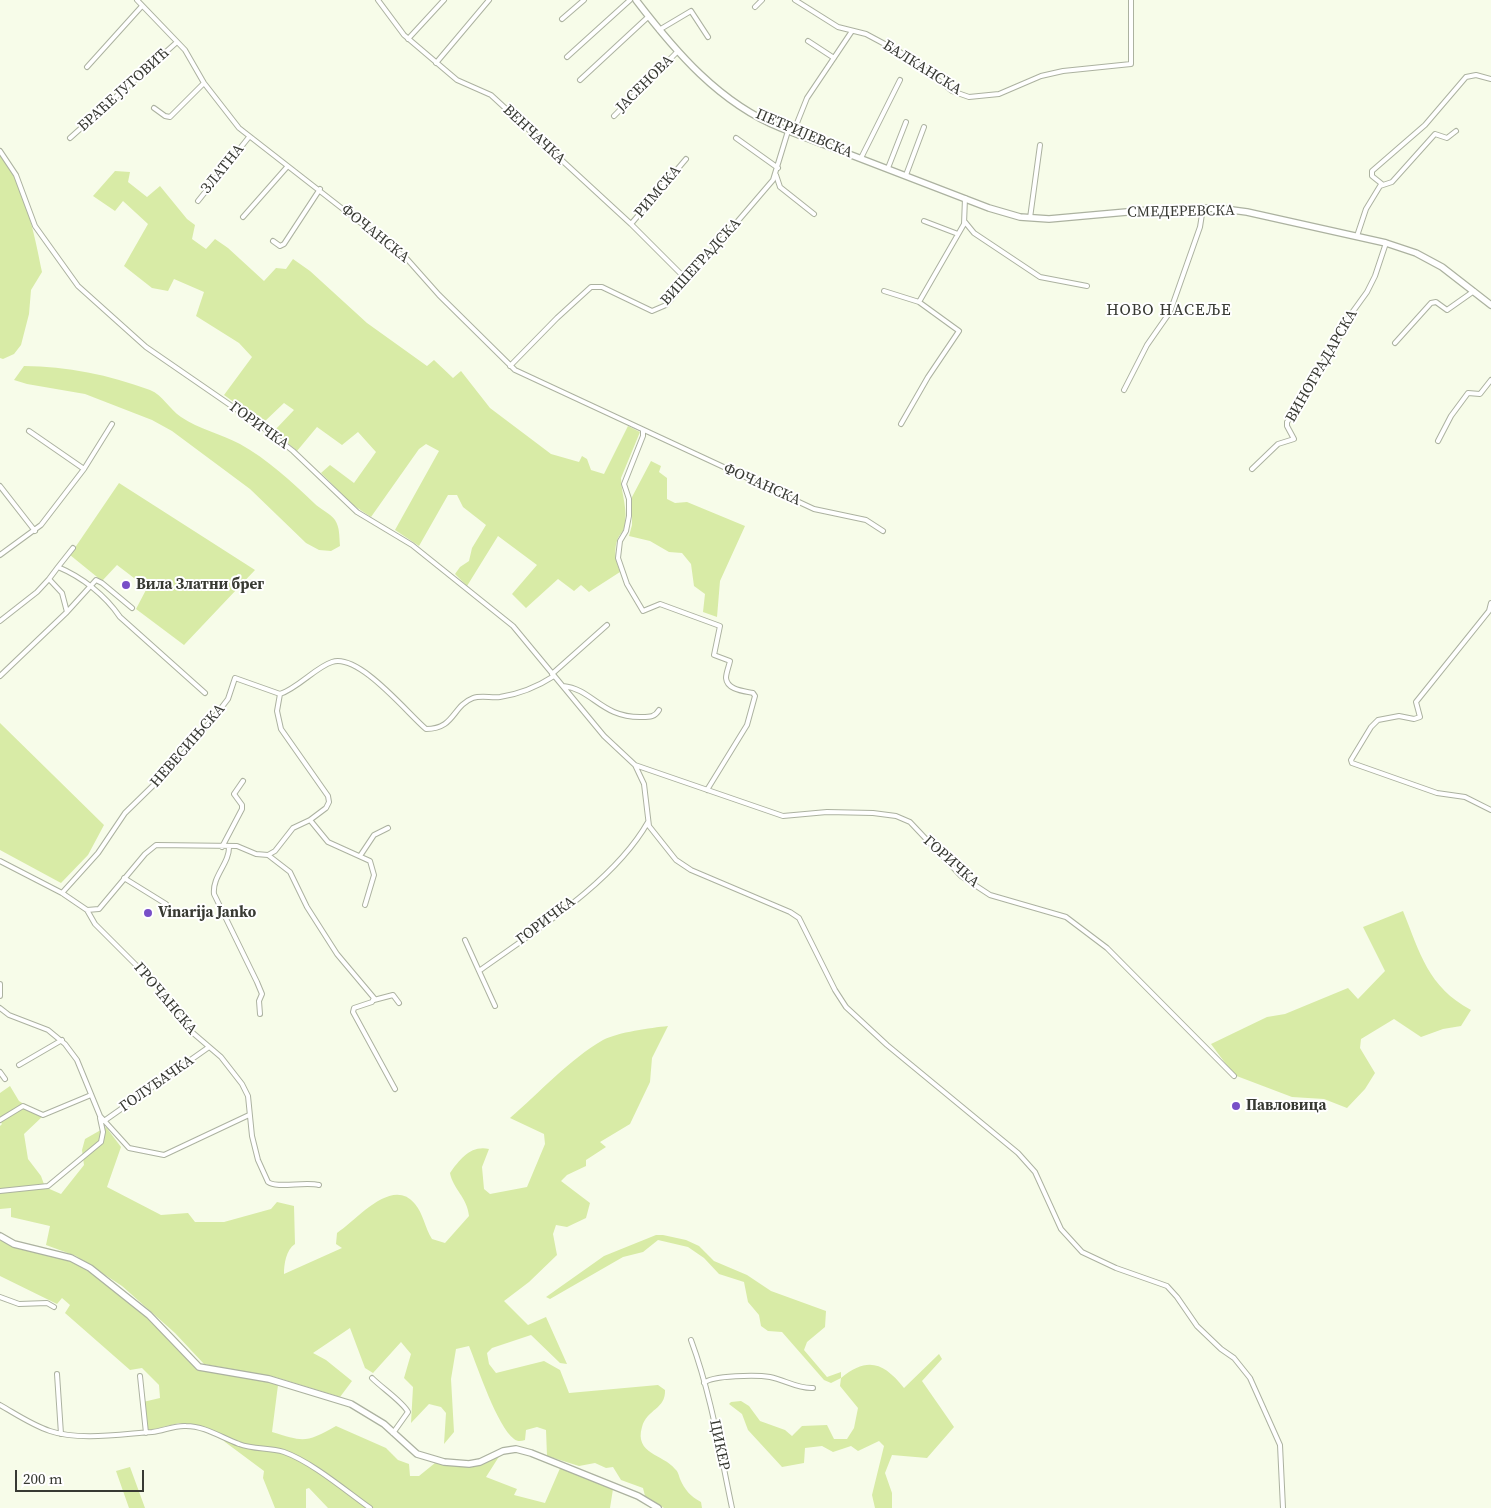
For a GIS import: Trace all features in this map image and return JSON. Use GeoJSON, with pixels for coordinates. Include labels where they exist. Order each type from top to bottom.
{"type":"FeatureCollection","features":[{"type":"Feature","properties":{"kind":"main road","name":"ПЕТРИЈЕВСКА"},"geometry":{"type":"LineString","coordinates":[[636,0],[677,52],[696,71],[752,114],[791,132],[861,158]]}},
{"type":"Feature","properties":{"kind":"main road","name":"СМЕДЕРЕВСКА"},"geometry":{"type":"LineString","coordinates":[[861,158],[1001,212],[1030,218],[1063,218],[1203,208],[1247,212],[1386,242],[1430,260],[1491,305]]}},
{"type":"Feature","properties":{"kind":"main road"},"geometry":{"type":"LineString","coordinates":[[0,1236],[14,1244],[71,1258],[90,1268],[150,1315],[199,1367],[269,1379],[350,1404],[384,1424],[417,1454],[444,1462],[474,1463],[503,1451],[516,1449],[531,1453],[638,1496],[658,1508]]}},
{"type":"Feature","properties":{"kind":"street","name":"ФОЧАНСКА"},"geometry":{"type":"LineString","coordinates":[[137,0],[178,42],[190,58],[204,83],[229,117],[249,137],[287,167],[320,189],[407,259],[440,295],[520,374],[814,509],[866,520],[883,531]]}},
{"type":"Feature","properties":{"kind":"street","name":"ВЕНЧАЧКА"},"geometry":{"type":"LineString","coordinates":[[378,0],[390,18],[408,38],[457,80],[491,96],[631,224],[686,279]]}},
{"type":"Feature","properties":{"kind":"street"},"geometry":{"type":"LineString","coordinates":[[408,38],[444,0]]}},
{"type":"Feature","properties":{"kind":"street"},"geometry":{"type":"LineString","coordinates":[[436,63],[489,0]]}},
{"type":"Feature","properties":{"kind":"street"},"geometry":{"type":"LineString","coordinates":[[562,19],[584,0]]}},
{"type":"Feature","properties":{"kind":"street"},"geometry":{"type":"LineString","coordinates":[[567,57],[630,0]]}},
{"type":"Feature","properties":{"kind":"street"},"geometry":{"type":"LineString","coordinates":[[755,7],[762,0]]}},
{"type":"Feature","properties":{"kind":"street","name":"БАЛКАНСКА"},"geometry":{"type":"LineString","coordinates":[[795,0],[824,20],[852,31],[866,34],[909,57],[937,80],[963,95],[991,96],[1063,71],[1131,64],[1131,0]]}},
{"type":"Feature","properties":{"kind":"street"},"geometry":{"type":"LineString","coordinates":[[87,67],[142,6]]}},
{"type":"Feature","properties":{"kind":"street"},"geometry":{"type":"LineString","coordinates":[[659,30],[691,11],[708,37]]}},
{"type":"Feature","properties":{"kind":"street"},"geometry":{"type":"LineString","coordinates":[[580,80],[648,17]]}},
{"type":"Feature","properties":{"kind":"street","name":"ВИШЕГРАДСКА"},"geometry":{"type":"LineString","coordinates":[[510,366],[557,318],[591,287],[602,287],[650,310],[656,310],[670,301],[686,279],[749,209],[776,175],[791,132],[805,102],[852,31]]}},
{"type":"Feature","properties":{"kind":"street"},"geometry":{"type":"LineString","coordinates":[[808,41],[834,58]]}},
{"type":"Feature","properties":{"kind":"street","name":"БРАЋЕ ЈУГОВИЋ"},"geometry":{"type":"LineString","coordinates":[[70,138],[178,42]]}},
{"type":"Feature","properties":{"kind":"street","name":"ЈАСЕНОВА"},"geometry":{"type":"LineString","coordinates":[[614,116],[677,52]]}},
{"type":"Feature","properties":{"kind":"street"},"geometry":{"type":"LineString","coordinates":[[1382,184],[1372,175],[1373,169],[1424,124],[1466,77],[1476,75],[1491,79]]}},
{"type":"Feature","properties":{"kind":"street"},"geometry":{"type":"LineString","coordinates":[[861,158],[900,80]]}},
{"type":"Feature","properties":{"kind":"street"},"geometry":{"type":"LineString","coordinates":[[154,108],[170,117],[204,83]]}},
{"type":"Feature","properties":{"kind":"street"},"geometry":{"type":"LineString","coordinates":[[888,168],[906,122]]}},
{"type":"Feature","properties":{"kind":"street"},"geometry":{"type":"LineString","coordinates":[[906,175],[924,127]]}},
{"type":"Feature","properties":{"kind":"street"},"geometry":{"type":"LineString","coordinates":[[1357,236],[1366,209],[1382,184],[1393,181],[1435,134],[1447,138],[1456,131]]}},
{"type":"Feature","properties":{"kind":"street","name":"ЗЛАТНА"},"geometry":{"type":"LineString","coordinates":[[198,201],[249,137]]}},
{"type":"Feature","properties":{"kind":"street"},"geometry":{"type":"LineString","coordinates":[[736,138],[778,168]]}},
{"type":"Feature","properties":{"kind":"street"},"geometry":{"type":"LineString","coordinates":[[1030,218],[1040,145]]}},
{"type":"Feature","properties":{"kind":"street","name":"ГОРИЧКА"},"geometry":{"type":"LineString","coordinates":[[0,151],[16,175],[35,226],[78,286],[146,347],[265,429],[293,452],[357,512],[412,545],[513,626],[604,736],[635,765],[644,784],[648,822],[665,848],[684,866],[799,918],[834,990],[846,1007],[887,1045],[1018,1153],[1035,1172],[1061,1229],[1082,1252],[1116,1268],[1166,1286],[1177,1297],[1196,1326],[1215,1344],[1234,1358],[1250,1378],[1280,1445],[1284,1508]]}},
{"type":"Feature","properties":{"kind":"street","name":"РИМСКА"},"geometry":{"type":"LineString","coordinates":[[631,224],[686,159]]}},
{"type":"Feature","properties":{"kind":"street"},"geometry":{"type":"LineString","coordinates":[[243,217],[287,167]]}},
{"type":"Feature","properties":{"kind":"street"},"geometry":{"type":"LineString","coordinates":[[776,175],[780,187],[814,214]]}},
{"type":"Feature","properties":{"kind":"street"},"geometry":{"type":"LineString","coordinates":[[273,241],[280,246],[284,244],[320,189]]}},
{"type":"Feature","properties":{"kind":"street"},"geometry":{"type":"LineString","coordinates":[[919,302],[965,222],[965,198]]}},
{"type":"Feature","properties":{"kind":"street"},"geometry":{"type":"LineString","coordinates":[[1124,390],[1147,345],[1170,312],[1200,227],[1203,208]]}},
{"type":"Feature","properties":{"kind":"street"},"geometry":{"type":"LineString","coordinates":[[924,221],[958,234]]}},
{"type":"Feature","properties":{"kind":"street"},"geometry":{"type":"LineString","coordinates":[[965,222],[974,233],[1040,277],[1088,286]]}},
{"type":"Feature","properties":{"kind":"street","name":"ВИНОГРАДАРСКА"},"geometry":{"type":"LineString","coordinates":[[1252,469],[1278,444],[1294,439],[1287,426],[1287,422],[1302,403],[1314,376],[1327,360],[1346,321],[1367,292],[1375,276],[1386,242]]}},
{"type":"Feature","properties":{"kind":"street"},"geometry":{"type":"LineString","coordinates":[[884,291],[919,302],[959,331],[928,377],[901,424]]}},
{"type":"Feature","properties":{"kind":"street"},"geometry":{"type":"LineString","coordinates":[[1395,343],[1431,303],[1436,302],[1447,310],[1474,291]]}},
{"type":"Feature","properties":{"kind":"street"},"geometry":{"type":"LineString","coordinates":[[1438,441],[1451,416],[1468,393],[1480,394],[1491,380]]}},
{"type":"Feature","properties":{"kind":"street"},"geometry":{"type":"LineString","coordinates":[[0,555],[34,531],[84,469],[112,424]]}},
{"type":"Feature","properties":{"kind":"street"},"geometry":{"type":"LineString","coordinates":[[643,430],[643,436],[624,484],[629,499],[629,516],[626,531],[620,541],[618,558],[626,584],[643,611],[660,604],[720,626],[714,655],[730,661],[726,678],[730,685],[736,689],[753,693],[755,696],[747,725],[707,790]]}},
{"type":"Feature","properties":{"kind":"street"},"geometry":{"type":"LineString","coordinates":[[30,431],[84,469]]}},
{"type":"Feature","properties":{"kind":"street"},"geometry":{"type":"LineString","coordinates":[[0,486],[34,531]]}},
{"type":"Feature","properties":{"kind":"street"},"geometry":{"type":"LineString","coordinates":[[0,621],[37,592],[49,580],[73,548]]}},
{"type":"Feature","properties":{"kind":"street"},"geometry":{"type":"LineString","coordinates":[[58,567],[73,574],[90,586],[205,694]]}},
{"type":"Feature","properties":{"kind":"street"},"geometry":{"type":"LineString","coordinates":[[49,580],[62,593],[66,612]]}},
{"type":"Feature","properties":{"kind":"street"},"geometry":{"type":"LineString","coordinates":[[0,676],[96,580],[100,581],[132,608]]}},
{"type":"Feature","properties":{"kind":"street"},"geometry":{"type":"LineString","coordinates":[[1490,605],[1489,611],[1416,702],[1420,717],[1414,719],[1401,716],[1380,719],[1371,727],[1351,760],[1352,763],[1384,776],[1415,784],[1437,794],[1471,799],[1491,810]]}},
{"type":"Feature","properties":{"kind":"street"},"geometry":{"type":"LineString","coordinates":[[268,856],[275,851],[293,828],[310,820],[328,806],[329,798],[281,729],[277,710],[280,694],[329,663],[344,661],[361,669],[426,729],[436,729],[448,723],[473,698],[513,694],[534,688],[553,675],[607,625]]}},
{"type":"Feature","properties":{"kind":"street","name":"НЕВЕСИЊСКА"},"geometry":{"type":"LineString","coordinates":[[62,893],[98,854],[125,812],[176,763],[228,700],[235,678],[280,694]]}},
{"type":"Feature","properties":{"kind":"street","name":"ГОРИЧКА"},"geometry":{"type":"LineString","coordinates":[[563,686],[579,691],[606,710],[620,716],[650,717],[659,710]]}},
{"type":"Feature","properties":{"kind":"street","name":"ГОРИЧКА"},"geometry":{"type":"LineString","coordinates":[[635,765],[783,816],[827,812],[888,814],[910,822],[961,876],[990,895],[1066,917],[1108,948],[1234,1076]]}},
{"type":"Feature","properties":{"kind":"street"},"geometry":{"type":"LineString","coordinates":[[222,847],[242,809],[242,805],[234,794],[243,781]]}},
{"type":"Feature","properties":{"kind":"street"},"geometry":{"type":"LineString","coordinates":[[310,820],[328,842],[370,861],[374,875],[365,905]]}},
{"type":"Feature","properties":{"kind":"street","name":"ГОРИЧКА"},"geometry":{"type":"LineString","coordinates":[[479,970],[561,912],[593,884],[629,850],[648,822]]}},
{"type":"Feature","properties":{"kind":"street"},"geometry":{"type":"LineString","coordinates":[[360,856],[374,835],[388,828]]}},
{"type":"Feature","properties":{"kind":"street"},"geometry":{"type":"LineString","coordinates":[[0,861],[62,893],[87,910],[99,909],[145,854],[156,845],[237,846],[256,854],[268,856],[290,872],[307,907],[337,954],[374,1000]]}},
{"type":"Feature","properties":{"kind":"street"},"geometry":{"type":"LineString","coordinates":[[229,846],[228,856],[215,883],[214,894],[262,994],[259,1001],[260,1014]]}},
{"type":"Feature","properties":{"kind":"street"},"geometry":{"type":"LineString","coordinates":[[124,878],[166,904]]}},
{"type":"Feature","properties":{"kind":"street","name":"ГРОЧАНСКА"},"geometry":{"type":"LineString","coordinates":[[87,910],[95,924],[161,990],[186,1027],[210,1047],[242,1084],[248,1096],[249,1115],[258,1160],[268,1182],[276,1186],[296,1183],[318,1184]]}},
{"type":"Feature","properties":{"kind":"street"},"geometry":{"type":"LineString","coordinates":[[465,940],[495,1006]]}},
{"type":"Feature","properties":{"kind":"street"},"geometry":{"type":"LineString","coordinates":[[0,984],[0,996]]}},
{"type":"Feature","properties":{"kind":"street"},"geometry":{"type":"LineString","coordinates":[[396,1090],[353,1012],[354,1008],[374,1000],[393,996],[399,1003]]}},
{"type":"Feature","properties":{"kind":"street"},"geometry":{"type":"LineString","coordinates":[[0,1008],[7,1014],[48,1030],[62,1040],[77,1060],[104,1121],[126,1146],[164,1155],[249,1115]]}},
{"type":"Feature","properties":{"kind":"street"},"geometry":{"type":"LineString","coordinates":[[19,1065],[62,1040]]}},
{"type":"Feature","properties":{"kind":"street","name":"ГОЛУБАЧКА"},"geometry":{"type":"LineString","coordinates":[[104,1121],[210,1047]]}},
{"type":"Feature","properties":{"kind":"street"},"geometry":{"type":"LineString","coordinates":[[0,1072],[5,1079]]}},
{"type":"Feature","properties":{"kind":"street"},"geometry":{"type":"LineString","coordinates":[[0,1120],[23,1106],[43,1115],[91,1095]]}},
{"type":"Feature","properties":{"kind":"street"},"geometry":{"type":"LineString","coordinates":[[0,1191],[42,1188],[52,1184],[101,1142],[103,1132],[100,1113]]}},
{"type":"Feature","properties":{"kind":"street"},"geometry":{"type":"LineString","coordinates":[[0,1298],[19,1304],[44,1302],[54,1307]]}},
{"type":"Feature","properties":{"kind":"street","name":"ЦИКЕР"},"geometry":{"type":"LineString","coordinates":[[690,1340],[700,1364],[718,1432],[732,1508]]}},
{"type":"Feature","properties":{"kind":"street"},"geometry":{"type":"LineString","coordinates":[[57,1374],[61,1434]]}},
{"type":"Feature","properties":{"kind":"street"},"geometry":{"type":"LineString","coordinates":[[140,1376],[146,1433]]}},
{"type":"Feature","properties":{"kind":"street"},"geometry":{"type":"LineString","coordinates":[[704,1383],[713,1378],[769,1377],[803,1388],[813,1388]]}},
{"type":"Feature","properties":{"kind":"street"},"geometry":{"type":"LineString","coordinates":[[372,1378],[386,1393],[404,1405],[408,1412],[393,1433]]}},
{"type":"Feature","properties":{"kind":"street"},"geometry":{"type":"LineString","coordinates":[[0,1405],[41,1428],[61,1434],[99,1436],[146,1433],[189,1426],[221,1436],[241,1445],[286,1453],[335,1482],[370,1508]]}},
{"type":"Feature","properties":{"kind":"green space"},"geometry":{"type":"Polygon","coordinates":[[[0,154],[9,167],[22,195],[32,226],[42,272],[31,290],[29,314],[21,345],[14,354],[3,359],[0,358],[0,154]]]}},
{"type":"Feature","properties":{"kind":"green space"},"geometry":{"type":"Polygon","coordinates":[[[115,171],[130,172],[128,182],[147,197],[160,186],[187,219],[195,225],[192,239],[206,249],[215,239],[228,248],[264,281],[276,268],[286,269],[293,259],[310,271],[367,323],[427,366],[434,360],[453,378],[461,371],[490,408],[551,454],[579,462],[582,456],[587,459],[591,470],[604,474],[628,426],[640,432],[621,478],[626,515],[624,528],[618,538],[615,551],[620,572],[589,592],[581,585],[574,591],[558,579],[526,608],[512,594],[537,565],[498,536],[467,586],[455,574],[460,567],[469,561],[472,548],[486,525],[463,507],[457,495],[448,495],[419,546],[395,530],[439,451],[426,444],[419,449],[371,517],[353,505],[321,473],[330,465],[354,483],[376,452],[358,432],[342,445],[317,427],[297,451],[274,431],[294,410],[284,403],[263,423],[224,395],[252,357],[239,343],[196,316],[204,292],[174,279],[168,291],[152,288],[124,266],[148,224],[123,201],[115,211],[93,196],[115,171]]]}},
{"type":"Feature","properties":{"kind":"green space"},"geometry":{"type":"Polygon","coordinates":[[[24,366],[88,372],[155,392],[181,417],[240,444],[279,471],[335,520],[339,529],[340,546],[331,551],[319,550],[306,543],[250,489],[172,431],[152,420],[85,394],[14,380],[24,366]]]}},
{"type":"Feature","properties":{"kind":"green space"},"geometry":{"type":"Polygon","coordinates":[[[651,461],[661,466],[659,472],[667,478],[667,499],[675,503],[687,502],[745,526],[720,581],[717,617],[703,612],[705,594],[694,586],[691,564],[682,553],[669,552],[650,541],[629,536],[632,525],[632,497],[651,461]]]}},
{"type":"Feature","properties":{"kind":"green space"},"geometry":{"type":"Polygon","coordinates":[[[119,483],[255,570],[184,645],[136,609],[147,588],[117,565],[102,581],[70,555],[119,483]]]}},
{"type":"Feature","properties":{"kind":"green space"},"geometry":{"type":"Polygon","coordinates":[[[0,723],[104,825],[88,855],[61,883],[0,850],[0,723]]]}},
{"type":"Feature","properties":{"kind":"green space"},"geometry":{"type":"Polygon","coordinates":[[[1403,911],[1427,968],[1435,980],[1456,1001],[1471,1010],[1461,1026],[1443,1029],[1421,1037],[1394,1019],[1361,1039],[1360,1048],[1375,1073],[1365,1089],[1347,1108],[1324,1099],[1292,1097],[1234,1075],[1211,1044],[1267,1017],[1285,1014],[1348,988],[1358,999],[1385,971],[1363,927],[1403,911]]]}},
{"type":"Feature","properties":{"kind":"green space"},"geometry":{"type":"Polygon","coordinates":[[[668,1026],[652,1058],[650,1082],[630,1124],[600,1142],[606,1147],[586,1160],[586,1166],[567,1175],[561,1181],[590,1203],[586,1218],[567,1227],[556,1225],[553,1234],[557,1255],[529,1282],[504,1301],[528,1325],[546,1317],[567,1364],[560,1363],[531,1335],[492,1348],[487,1353],[489,1364],[496,1373],[544,1361],[560,1370],[569,1393],[658,1385],[665,1390],[663,1401],[644,1421],[641,1436],[642,1443],[651,1453],[670,1464],[678,1472],[686,1490],[701,1502],[702,1508],[664,1508],[645,1496],[643,1488],[621,1480],[613,1467],[606,1468],[595,1463],[579,1466],[547,1456],[546,1430],[537,1427],[526,1430],[525,1440],[518,1441],[514,1439],[501,1422],[495,1410],[469,1346],[456,1349],[451,1379],[454,1432],[444,1444],[446,1413],[441,1407],[429,1404],[411,1423],[413,1387],[404,1378],[411,1354],[401,1342],[373,1373],[365,1368],[350,1328],[313,1353],[326,1360],[352,1381],[340,1397],[275,1377],[204,1364],[175,1333],[122,1286],[76,1256],[46,1245],[50,1226],[11,1217],[11,1208],[0,1209],[0,1126],[2,1124],[0,1121],[0,1093],[10,1086],[19,1101],[43,1116],[24,1134],[28,1159],[41,1176],[45,1187],[61,1194],[84,1165],[82,1150],[85,1139],[106,1127],[121,1147],[107,1187],[161,1215],[188,1213],[195,1222],[224,1222],[271,1209],[277,1202],[294,1206],[295,1244],[288,1253],[284,1274],[342,1248],[336,1244],[337,1233],[385,1197],[396,1195],[406,1197],[415,1204],[420,1212],[432,1239],[445,1243],[469,1216],[466,1204],[450,1173],[466,1154],[477,1149],[489,1149],[482,1167],[484,1189],[490,1194],[527,1187],[545,1144],[544,1134],[510,1118],[567,1066],[603,1040],[644,1029],[668,1026]]]}},
{"type":"Feature","properties":{"kind":"green space"},"geometry":{"type":"Polygon","coordinates":[[[656,1235],[686,1240],[699,1246],[714,1261],[747,1275],[771,1291],[826,1311],[825,1327],[807,1342],[804,1350],[827,1377],[841,1372],[841,1378],[831,1383],[824,1380],[782,1332],[768,1331],[761,1326],[759,1315],[748,1302],[744,1282],[719,1274],[704,1258],[688,1247],[658,1240],[643,1252],[623,1257],[550,1299],[546,1297],[604,1256],[656,1235]]]}},
{"type":"Feature","properties":{"kind":"green space"},"geometry":{"type":"Polygon","coordinates":[[[0,1240],[10,1245],[71,1261],[96,1276],[151,1321],[199,1370],[278,1385],[272,1432],[291,1438],[305,1439],[318,1436],[336,1426],[386,1448],[398,1460],[409,1464],[410,1476],[419,1476],[435,1463],[472,1467],[500,1455],[486,1477],[517,1489],[514,1495],[545,1503],[561,1466],[613,1489],[610,1508],[328,1508],[309,1488],[306,1489],[306,1508],[275,1508],[263,1478],[264,1471],[225,1442],[218,1433],[179,1423],[147,1431],[143,1402],[160,1398],[159,1385],[142,1368],[130,1370],[65,1313],[70,1305],[62,1298],[57,1304],[0,1276],[0,1240]]]}},
{"type":"Feature","properties":{"kind":"green space"},"geometry":{"type":"Polygon","coordinates":[[[939,1354],[942,1359],[922,1381],[954,1427],[927,1458],[892,1455],[885,1473],[892,1493],[892,1508],[875,1508],[872,1495],[884,1446],[879,1441],[858,1451],[851,1446],[833,1452],[822,1446],[805,1448],[804,1463],[782,1467],[748,1430],[742,1414],[729,1404],[741,1401],[749,1406],[760,1421],[785,1430],[792,1436],[802,1426],[827,1425],[834,1439],[847,1439],[854,1428],[858,1408],[840,1386],[841,1378],[859,1367],[875,1365],[890,1373],[904,1388],[939,1354]]]}},
{"type":"Feature","properties":{"kind":"green space"},"geometry":{"type":"Polygon","coordinates":[[[130,1467],[145,1508],[129,1508],[116,1471],[130,1467]]]}},
{"type":"Feature","properties":{"kind":"place","name":"Вила Златни брег"},"geometry":{"type":"Point","coordinates":[126,585]}},
{"type":"Feature","properties":{"kind":"place","name":"Vinarija Janko"},"geometry":{"type":"Point","coordinates":[148,913]}},
{"type":"Feature","properties":{"kind":"place","name":"Павловица"},"geometry":{"type":"Point","coordinates":[1236,1106]}},
{"type":"Feature","properties":{"kind":"district","name":"НОВО НАСЕЉЕ"},"geometry":{"type":"Point","coordinates":[1169,311]}}]}
